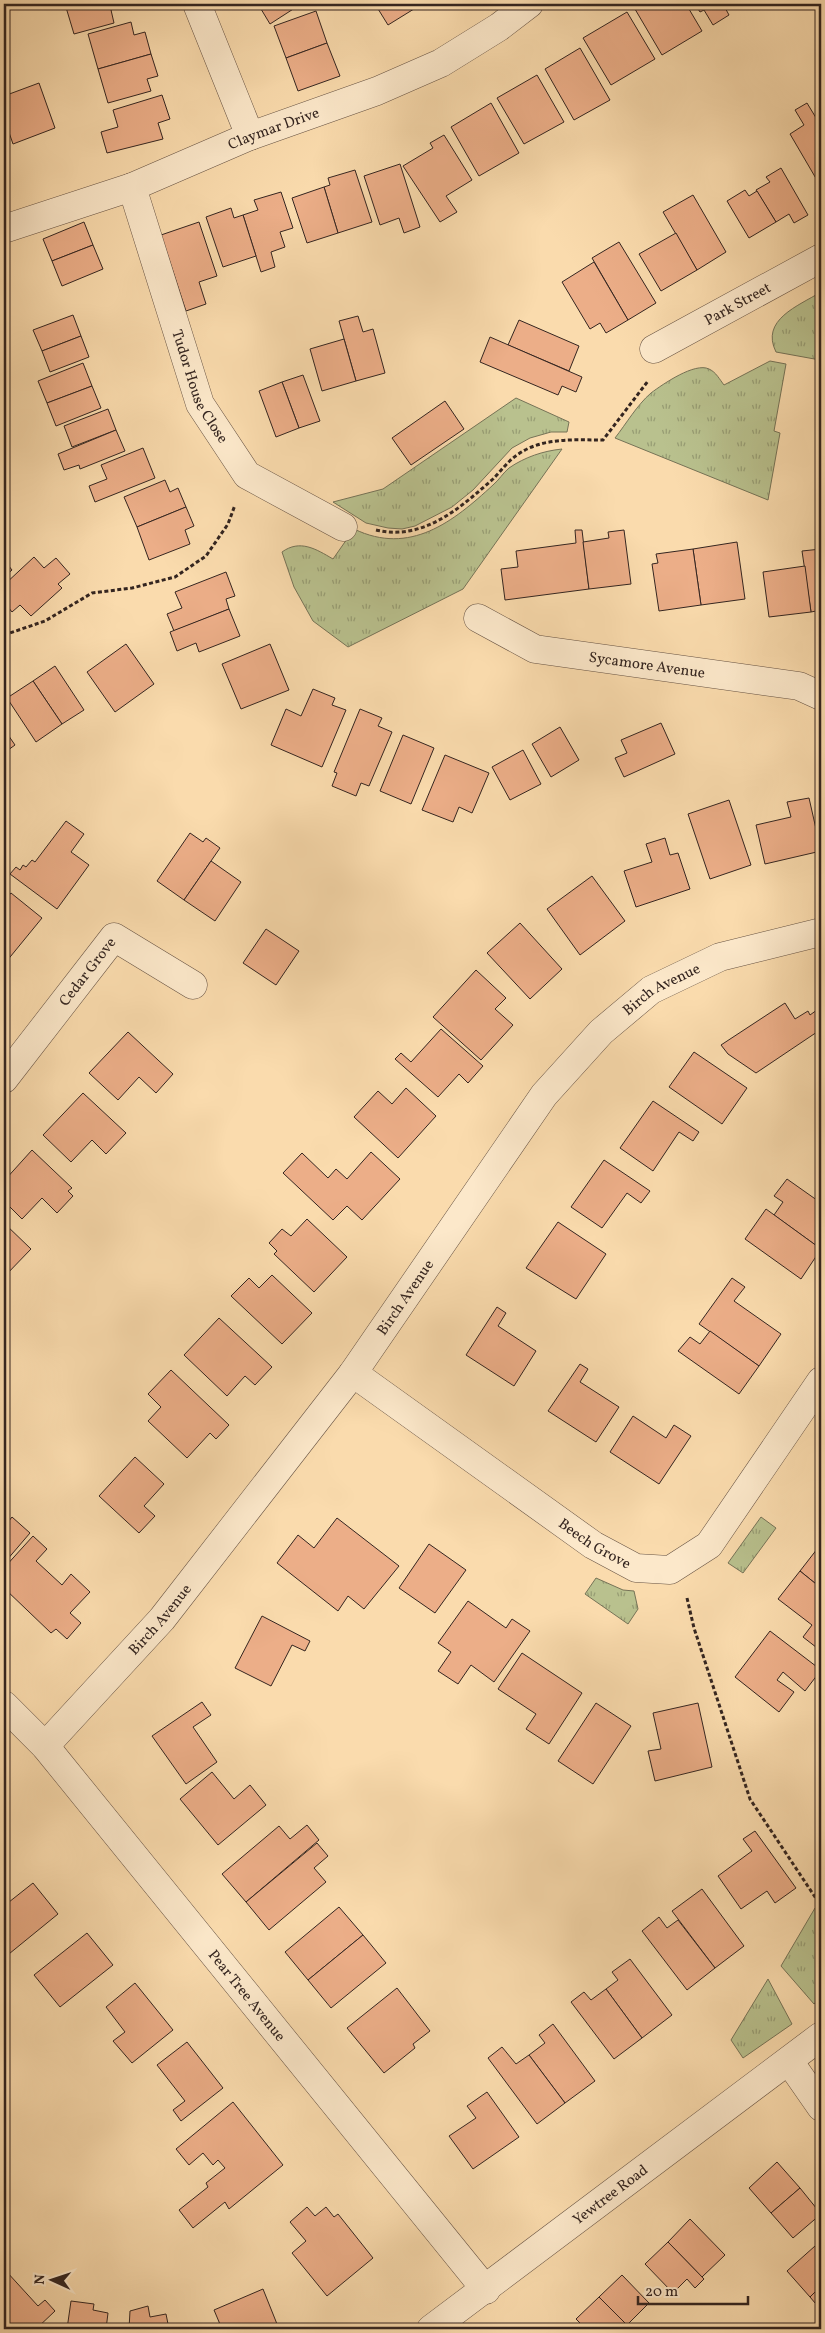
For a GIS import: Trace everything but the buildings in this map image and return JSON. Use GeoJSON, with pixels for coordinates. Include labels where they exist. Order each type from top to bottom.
{"type":"FeatureCollection","features":[{"type":"Feature","properties":{"kind":"street"},"geometry":{"type":"LineString","coordinates":[[198,4],[250,136]]}},
{"type":"Feature","properties":{"kind":"street","name":"Claymar Drive"},"geometry":{"type":"LineString","coordinates":[[4,229],[132,187],[250,136],[378,91],[441,63],[499,27],[529,4]]}},
{"type":"Feature","properties":{"kind":"street","name":"Tudor House Close"},"geometry":{"type":"LineString","coordinates":[[132,187],[200,404],[247,475],[343,527]]}},
{"type":"Feature","properties":{"kind":"street","name":"Park Street"},"geometry":{"type":"LineString","coordinates":[[654,349],[821,258]]}},
{"type":"Feature","properties":{"kind":"street","name":"Sycamore Avenue"},"geometry":{"type":"LineString","coordinates":[[478,618],[535,649],[799,686],[821,696]]}},
{"type":"Feature","properties":{"kind":"street","name":"Birch Avenue"},"geometry":{"type":"LineString","coordinates":[[45,1746],[162,1619],[353,1373],[544,1095],[601,1032],[651,990],[720,957],[821,932]]}},
{"type":"Feature","properties":{"kind":"street","name":"Cedar Grove"},"geometry":{"type":"LineString","coordinates":[[4,1079],[114,937],[193,985]]}},
{"type":"Feature","properties":{"kind":"street","name":"Beech Grove"},"geometry":{"type":"LineString","coordinates":[[353,1373],[593,1545],[636,1568],[670,1570],[709,1545],[821,1382]]}},
{"type":"Feature","properties":{"kind":"street","name":"Pear Tree Avenue"},"geometry":{"type":"LineString","coordinates":[[4,1705],[45,1746],[486,2290]]}},
{"type":"Feature","properties":{"kind":"street","name":"Yewtree Road"},"geometry":{"type":"LineString","coordinates":[[431,2329],[486,2290],[821,2036]]}},
{"type":"Feature","properties":{"kind":"street"},"geometry":{"type":"LineString","coordinates":[[789,2061],[821,2107]]}},
{"type":"Feature","properties":{"kind":"path"},"geometry":{"type":"LineString","coordinates":[[343,527],[361,527],[387,533],[412,532],[450,516],[518,454],[547,442],[603,440],[651,377],[654,349]]}},
{"type":"Feature","properties":{"kind":"path"},"geometry":{"type":"LineString","coordinates":[[4,635],[45,621],[92,594],[132,588],[175,577],[206,556],[212,548],[228,524],[247,475]]}},
{"type":"Feature","properties":{"kind":"path"},"geometry":{"type":"LineString","coordinates":[[680,1563],[694,1628],[750,1799],[821,1906]]}},
{"type":"Feature","properties":{"kind":"green space"},"geometry":{"type":"Polygon","coordinates":[[[821,292],[820,360],[776,352],[772,341],[773,331],[777,323],[792,309],[821,292]]]}},
{"type":"Feature","properties":{"kind":"green space"},"geometry":{"type":"Polygon","coordinates":[[[770,361],[786,364],[774,431],[780,433],[768,500],[615,438],[636,409],[651,393],[679,375],[696,369],[709,369],[718,376],[724,385],[770,361]]]}},
{"type":"Feature","properties":{"kind":"green space"},"geometry":{"type":"Polygon","coordinates":[[[516,398],[569,422],[567,432],[551,432],[530,438],[512,448],[473,490],[452,507],[415,526],[402,529],[366,523],[333,502],[383,489],[516,398]]]}},
{"type":"Feature","properties":{"kind":"green space"},"geometry":{"type":"Polygon","coordinates":[[[562,449],[463,589],[348,647],[313,621],[294,587],[282,552],[295,546],[302,546],[314,549],[333,559],[354,529],[374,536],[394,539],[412,537],[429,531],[446,522],[478,499],[515,464],[534,455],[562,449]]]}},
{"type":"Feature","properties":{"kind":"green space"},"geometry":{"type":"Polygon","coordinates":[[[761,1517],[776,1528],[743,1573],[728,1563],[761,1517]]]}},
{"type":"Feature","properties":{"kind":"green space"},"geometry":{"type":"Polygon","coordinates":[[[596,1578],[623,1590],[634,1591],[638,1609],[628,1624],[585,1594],[596,1578]]]}},
{"type":"Feature","properties":{"kind":"green space"},"geometry":{"type":"Polygon","coordinates":[[[815,1908],[821,1912],[821,1998],[814,2004],[781,1966],[815,1908]]]}},
{"type":"Feature","properties":{"kind":"green space"},"geometry":{"type":"Polygon","coordinates":[[[768,1979],[792,2024],[743,2058],[731,2040],[768,1979]]]}}]}
